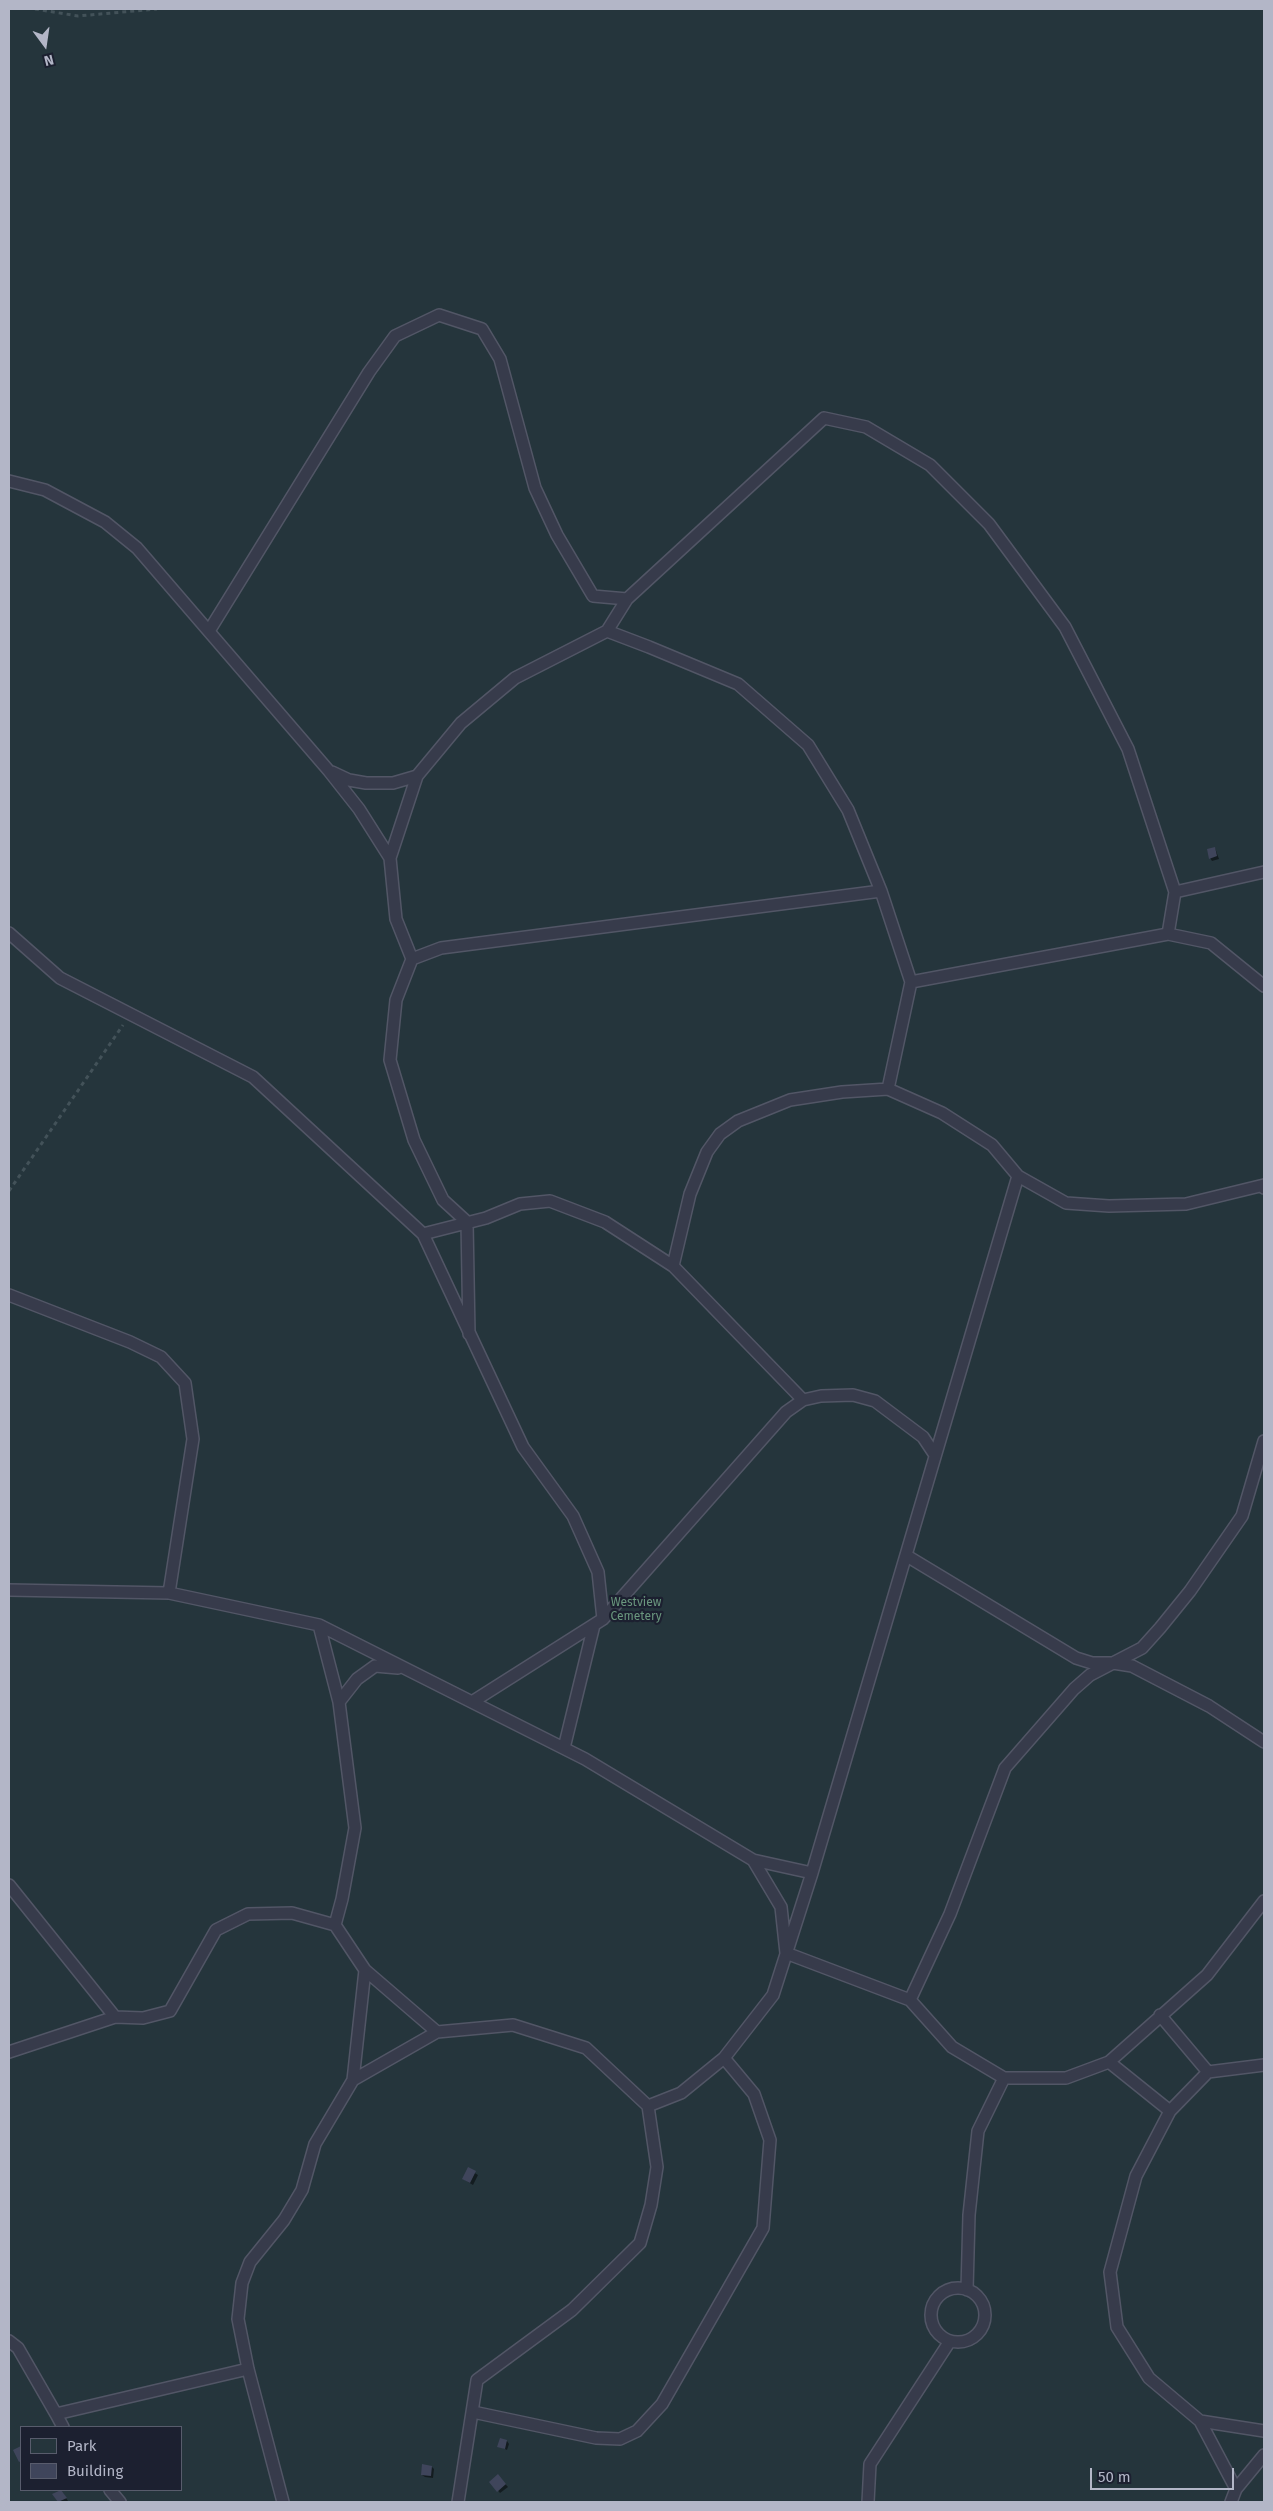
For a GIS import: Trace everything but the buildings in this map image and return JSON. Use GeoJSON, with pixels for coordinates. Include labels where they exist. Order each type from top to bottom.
{"type":"FeatureCollection","features":[{"type":"Feature","properties":{"kind":"lane"},"geometry":{"type":"LineString","coordinates":[[208,631],[395,336],[439,315],[482,329],[500,359],[535,488],[557,535],[593,596],[627,599]]}},
{"type":"Feature","properties":{"kind":"lane"},"geometry":{"type":"LineString","coordinates":[[470,1334],[467,1222],[443,1200],[414,1140],[390,1060],[396,1000],[412,959],[396,919],[390,858],[417,776],[461,723],[515,678],[607,631],[627,599],[824,418],[866,427],[930,465],[989,524],[1065,627],[1128,749],[1175,892],[1168,934]]}},
{"type":"Feature","properties":{"kind":"lane"},"geometry":{"type":"LineString","coordinates":[[9,481],[45,490],[106,522],[137,548],[329,771],[359,809],[390,858]]}},
{"type":"Feature","properties":{"kind":"lane"},"geometry":{"type":"LineString","coordinates":[[607,631],[738,684],[808,745],[848,810],[881,891],[911,982],[888,1089]]}},
{"type":"Feature","properties":{"kind":"lane"},"geometry":{"type":"LineString","coordinates":[[329,771],[349,780],[366,783],[392,783],[417,776]]}},
{"type":"Feature","properties":{"kind":"lane"},"geometry":{"type":"LineString","coordinates":[[1175,892],[1264,872]]}},
{"type":"Feature","properties":{"kind":"lane"},"geometry":{"type":"LineString","coordinates":[[412,959],[442,948],[881,891]]}},
{"type":"Feature","properties":{"kind":"lane"},"geometry":{"type":"LineString","coordinates":[[9,933],[60,978],[253,1077],[423,1234],[523,1447],[573,1516],[598,1572],[598,1622],[564,1748]]}},
{"type":"Feature","properties":{"kind":"lane"},"geometry":{"type":"LineString","coordinates":[[911,982],[1168,934],[1211,943],[1264,986]]}},
{"type":"Feature","properties":{"kind":"lane"},"geometry":{"type":"LineString","coordinates":[[673,1266],[690,1194],[707,1152],[720,1134],[738,1120],[790,1100],[842,1092],[888,1089],[942,1113],[992,1145],[1018,1176],[1066,1203],[1109,1206],[1186,1204],[1264,1186]]}},
{"type":"Feature","properties":{"kind":"lane"},"geometry":{"type":"LineString","coordinates":[[648,2106],[681,2093],[724,2058],[773,1995],[908,1556],[935,1455],[1018,1176]]}},
{"type":"Feature","properties":{"kind":"lane"},"geometry":{"type":"LineString","coordinates":[[423,1234],[486,1218],[520,1204],[550,1201],[605,1222],[673,1266],[803,1400]]}},
{"type":"Feature","properties":{"kind":"lane"},"geometry":{"type":"LineString","coordinates":[[9,1295],[138,1346],[161,1358],[185,1384],[193,1439],[169,1593]]}},
{"type":"Feature","properties":{"kind":"lane"},"geometry":{"type":"LineString","coordinates":[[472,1702],[598,1622],[786,1412],[803,1400],[821,1396],[853,1394],[875,1401],[923,1437],[935,1455]]}},
{"type":"Feature","properties":{"kind":"lane"},"geometry":{"type":"LineString","coordinates":[[910,2000],[950,1914],[1005,1768],[1074,1688],[1090,1675],[1142,1648],[1190,1591],[1242,1516],[1264,1441]]}},
{"type":"Feature","properties":{"kind":"lane"},"geometry":{"type":"LineString","coordinates":[[908,1556],[1076,1658],[1092,1663],[1113,1663],[1132,1666],[1145,1671],[1209,1706],[1264,1742]]}},
{"type":"Feature","properties":{"kind":"lane"},"geometry":{"type":"LineString","coordinates":[[9,1590],[169,1593],[320,1625],[564,1748],[753,1860],[812,1873]]}},
{"type":"Feature","properties":{"kind":"lane"},"geometry":{"type":"LineString","coordinates":[[320,1625],[339,1702],[355,1828],[342,1899],[335,1925]]}},
{"type":"Feature","properties":{"kind":"lane"},"geometry":{"type":"LineString","coordinates":[[339,1702],[357,1678],[375,1666],[405,1668]]}},
{"type":"Feature","properties":{"kind":"lane"},"geometry":{"type":"LineString","coordinates":[[753,1860],[781,1907],[786,1953]]}},
{"type":"Feature","properties":{"kind":"lane"},"geometry":{"type":"LineString","coordinates":[[9,1885],[114,2017]]}},
{"type":"Feature","properties":{"kind":"lane"},"geometry":{"type":"LineString","coordinates":[[786,1953],[910,2000],[952,2047],[1004,2078],[1066,2078],[1109,2062],[1207,1975],[1264,1901]]}},
{"type":"Feature","properties":{"kind":"lane"},"geometry":{"type":"LineString","coordinates":[[9,2052],[114,2017],[143,2018],[170,2011],[216,1930],[248,1914],[292,1913],[335,1925],[365,1970],[437,2032]]}},
{"type":"Feature","properties":{"kind":"lane"},"geometry":{"type":"LineString","coordinates":[[283,2502],[248,2369],[238,2319],[242,2283],[250,2262],[284,2220],[302,2190],[315,2144],[353,2080],[365,1970]]}},
{"type":"Feature","properties":{"kind":"lane"},"geometry":{"type":"LineString","coordinates":[[1160,2015],[1208,2072]]}},
{"type":"Feature","properties":{"kind":"lane"},"geometry":{"type":"LineString","coordinates":[[353,2080],[437,2032],[513,2026],[586,2048],[648,2106],[657,2167],[652,2205],[640,2242],[572,2310],[477,2380],[458,2502]]}},
{"type":"Feature","properties":{"kind":"lane"},"geometry":{"type":"LineString","coordinates":[[473,2412],[596,2438],[620,2439],[637,2431],[662,2404],[763,2228],[770,2140],[754,2094],[724,2058]]}},
{"type":"Feature","properties":{"kind":"lane"},"geometry":{"type":"LineString","coordinates":[[1109,2062],[1170,2111]]}},
{"type":"Feature","properties":{"kind":"lane"},"geometry":{"type":"LineString","coordinates":[[1236,2489],[1200,2421],[1148,2378],[1117,2327],[1110,2272],[1136,2176],[1170,2111],[1208,2072],[1264,2065]]}},
{"type":"Feature","properties":{"kind":"lane"},"geometry":{"type":"LineString","coordinates":[[967,2290],[969,2214],[978,2131],[1004,2078]]}},
{"type":"Feature","properties":{"kind":"lane"},"geometry":{"type":"LineString","coordinates":[[954,2288],[967,2290],[979,2297],[984,2304],[985,2322],[982,2330],[968,2341],[950,2341],[942,2337],[932,2322],[933,2304],[946,2291],[954,2288]]}},
{"type":"Feature","properties":{"kind":"lane"},"geometry":{"type":"LineString","coordinates":[[9,2341],[18,2348],[62,2426]]}},
{"type":"Feature","properties":{"kind":"lane"},"geometry":{"type":"LineString","coordinates":[[868,2502],[870,2464],[950,2341]]}},
{"type":"Feature","properties":{"kind":"lane"},"geometry":{"type":"LineString","coordinates":[[56,2414],[248,2369]]}},
{"type":"Feature","properties":{"kind":"lane"},"geometry":{"type":"LineString","coordinates":[[1200,2421],[1264,2432]]}},
{"type":"Feature","properties":{"kind":"lane"},"geometry":{"type":"LineString","coordinates":[[1231,2502],[1236,2489],[1264,2455]]}},
{"type":"Feature","properties":{"kind":"lane"},"geometry":{"type":"LineString","coordinates":[[111,2491],[120,2502]]}},
{"type":"Feature","properties":{"kind":"path"},"geometry":{"type":"LineString","coordinates":[[35,9],[78,16],[157,9]]}},
{"type":"Feature","properties":{"kind":"path"},"geometry":{"type":"LineString","coordinates":[[9,1191],[131,1015]]}},
{"type":"Feature","properties":{"kind":"green space","name":"Westview Cemetery"},"geometry":{"type":"Polygon","coordinates":[[[9,9],[1264,9],[1264,2502],[9,2502],[9,9]]]}}]}
